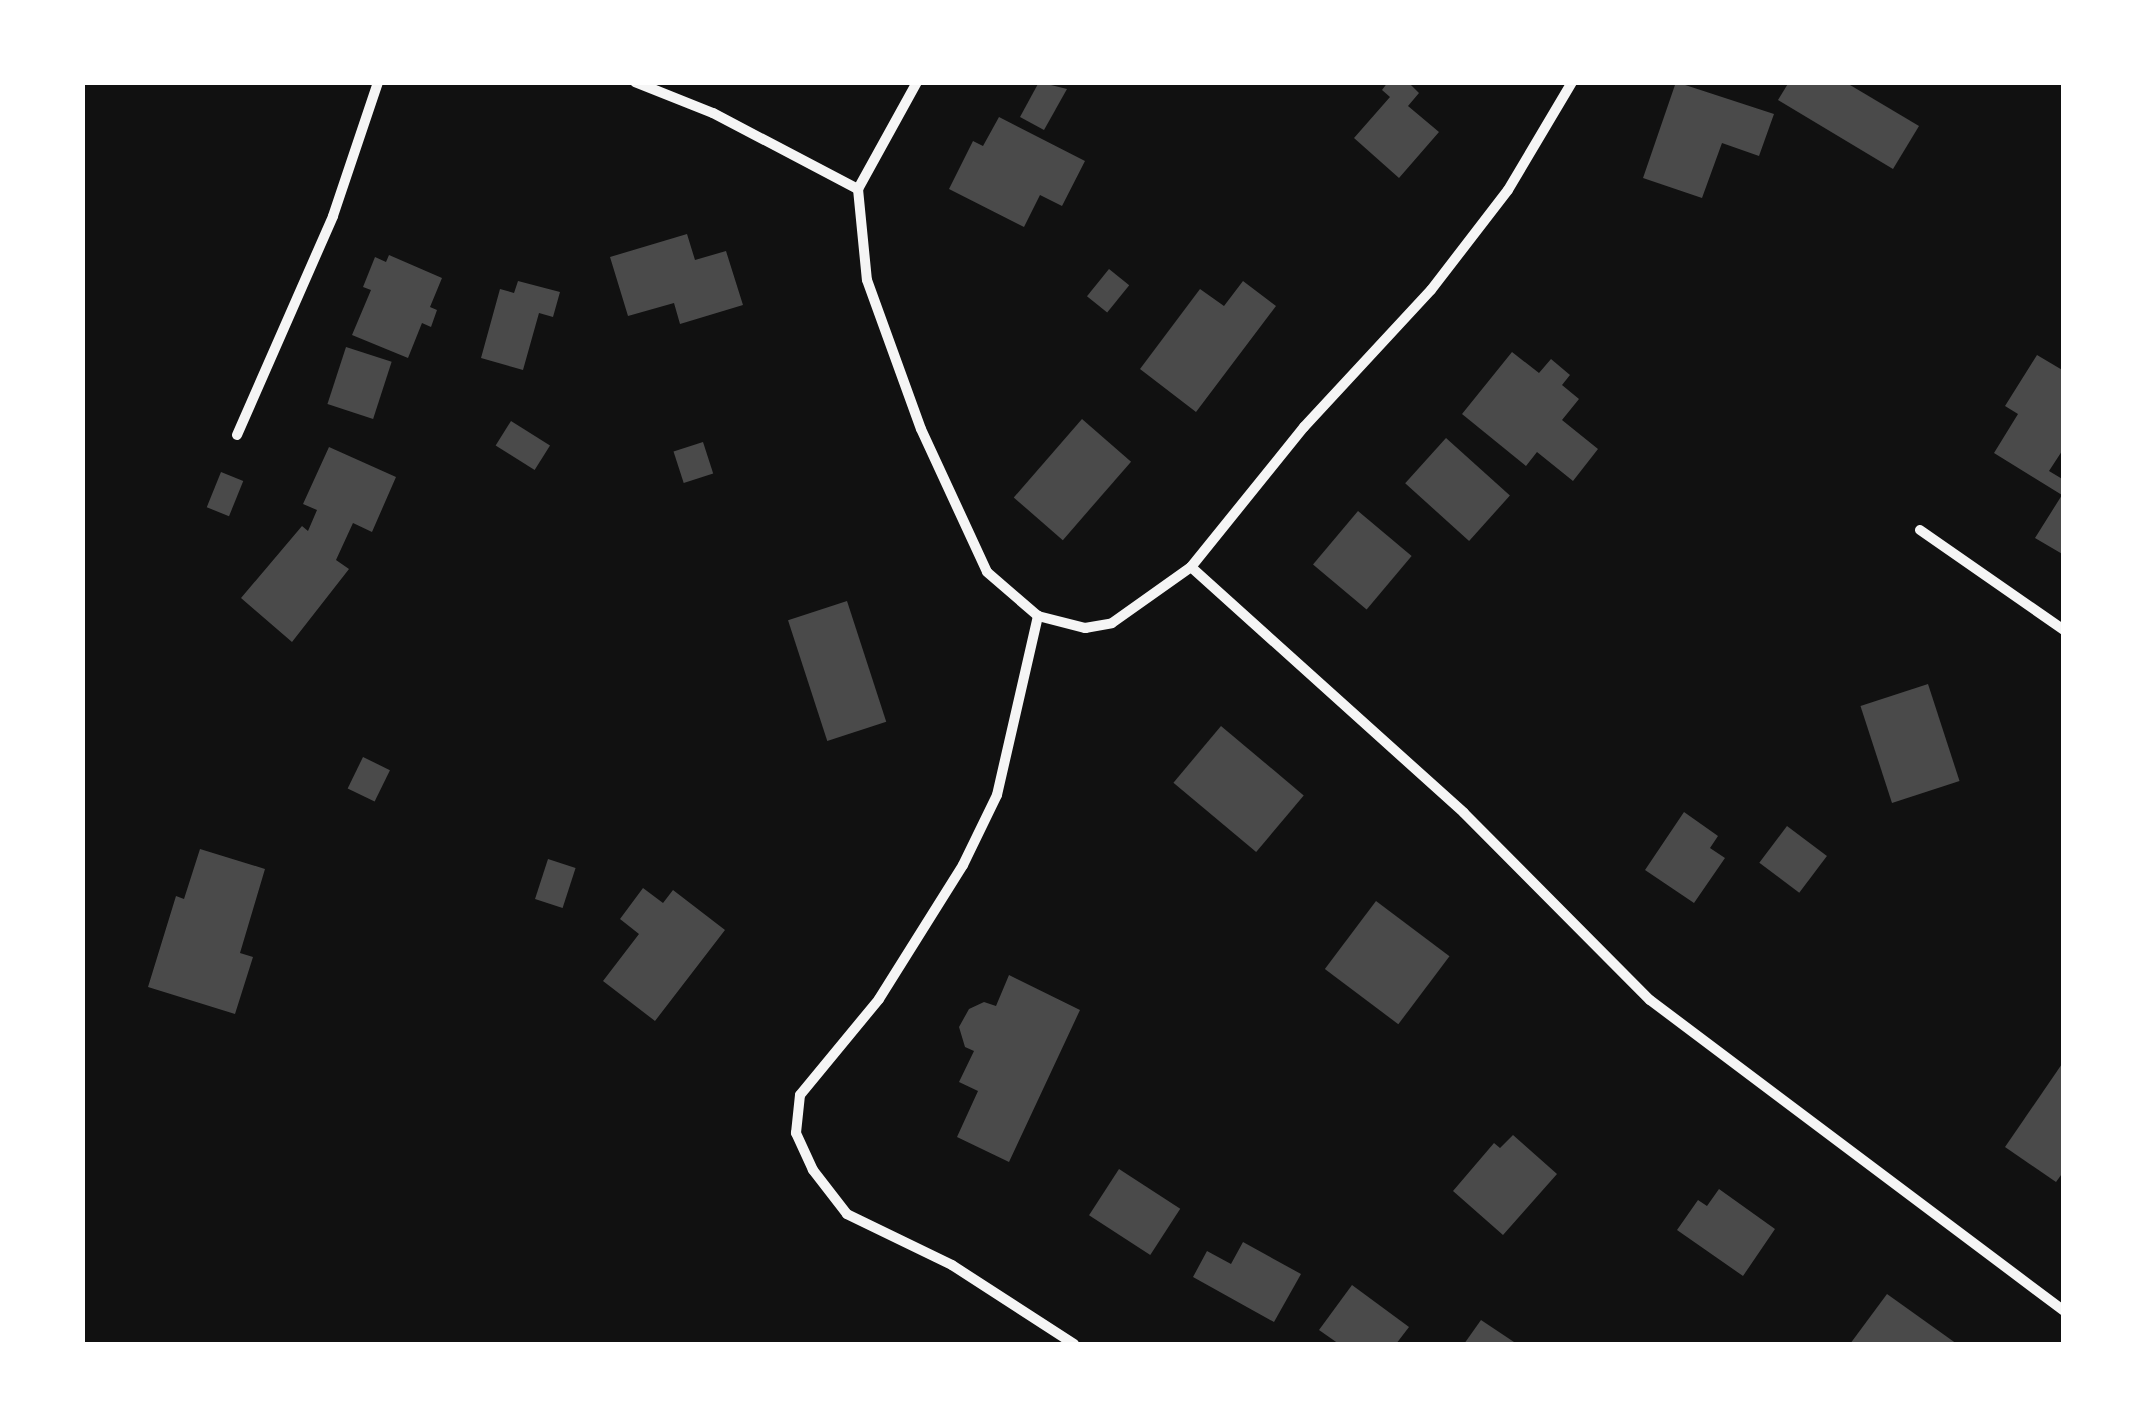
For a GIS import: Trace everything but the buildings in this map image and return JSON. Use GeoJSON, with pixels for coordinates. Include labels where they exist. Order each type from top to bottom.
{"type":"FeatureCollection","features":[{"type":"Feature","properties":{"kind":"street"},"geometry":{"type":"LineString","coordinates":[[237,435],[333,216],[378,82]]}},
{"type":"Feature","properties":{"kind":"street"},"geometry":{"type":"LineString","coordinates":[[634,82],[713,113],[858,189]]}},
{"type":"Feature","properties":{"kind":"street"},"geometry":{"type":"LineString","coordinates":[[917,82],[858,189],[867,280],[921,428],[987,572],[1038,616],[1085,628],[1112,623],[1190,566],[1304,426],[1430,290],[1508,190],[1572,82]]}},
{"type":"Feature","properties":{"kind":"street"},"geometry":{"type":"LineString","coordinates":[[1920,530],[2064,630]]}},
{"type":"Feature","properties":{"kind":"street"},"geometry":{"type":"LineString","coordinates":[[1190,566],[1464,813],[1650,1000],[2064,1311]]}},
{"type":"Feature","properties":{"kind":"street"},"geometry":{"type":"LineString","coordinates":[[1038,616],[996,795],[963,865],[879,999],[800,1095],[796,1132],[813,1170],[848,1214],[952,1265],[1074,1344]]}}]}
